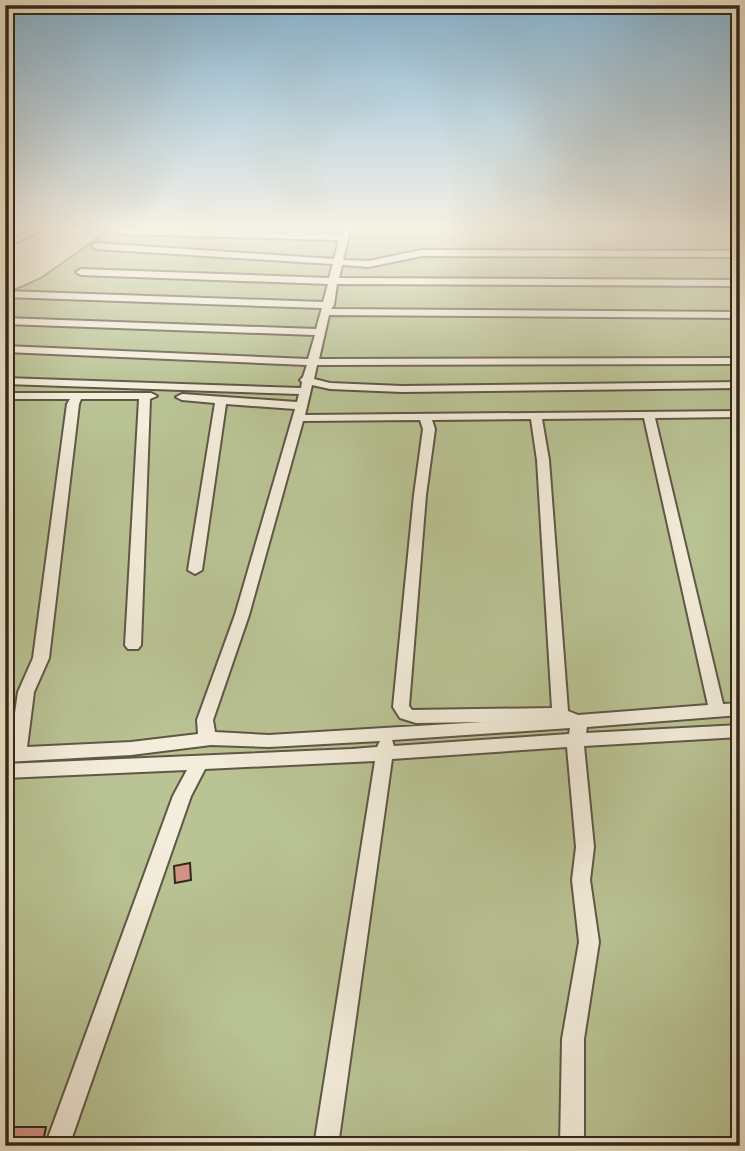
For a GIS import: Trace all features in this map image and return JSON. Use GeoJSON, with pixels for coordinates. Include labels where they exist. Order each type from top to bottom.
{"type":"FeatureCollection","features":[{"type":"Feature","properties":{"kind":"street"},"geometry":{"type":"LineString","coordinates":[[327,281],[740,282]]}},
{"type":"Feature","properties":{"kind":"street"},"geometry":{"type":"LineString","coordinates":[[207,738],[205,720],[242,615],[335,281]]}},
{"type":"Feature","properties":{"kind":"street"},"geometry":{"type":"LineString","coordinates":[[5,294],[328,309],[740,315]]}},
{"type":"Feature","properties":{"kind":"street"},"geometry":{"type":"LineString","coordinates":[[5,320],[320,332]]}},
{"type":"Feature","properties":{"kind":"street"},"geometry":{"type":"LineString","coordinates":[[5,349],[311,361],[740,361]]}},
{"type":"Feature","properties":{"kind":"street"},"geometry":{"type":"LineString","coordinates":[[6,388],[330,386],[402,389],[740,385]]}},
{"type":"Feature","properties":{"kind":"street"},"geometry":{"type":"LineString","coordinates":[[6,388],[77,397],[145,396],[221,400],[298,412],[425,417],[649,417],[740,414]]}},
{"type":"Feature","properties":{"kind":"street"},"geometry":{"type":"LineString","coordinates":[[133,645],[145,396]]}},
{"type":"Feature","properties":{"kind":"street"},"geometry":{"type":"LineString","coordinates":[[77,397],[73,404],[53,546],[41,658],[26,692],[12,754],[166,747],[207,738],[386,744]]}},
{"type":"Feature","properties":{"kind":"street"},"geometry":{"type":"LineString","coordinates":[[195,570],[221,400]]}},
{"type":"Feature","properties":{"kind":"street"},"geometry":{"type":"LineString","coordinates":[[425,417],[429,429],[419,495],[401,707],[406,714],[416,717],[571,726],[740,731]]}},
{"type":"Feature","properties":{"kind":"street"},"geometry":{"type":"LineString","coordinates":[[536,417],[585,847],[580,880],[589,942],[573,1039],[572,1146]]}},
{"type":"Feature","properties":{"kind":"street"},"geometry":{"type":"LineString","coordinates":[[649,417],[717,711]]}},
{"type":"Feature","properties":{"kind":"street"},"geometry":{"type":"LineString","coordinates":[[5,771],[200,762],[740,709]]}},
{"type":"Feature","properties":{"kind":"street"},"geometry":{"type":"LineString","coordinates":[[326,1146],[386,744]]}},
{"type":"Feature","properties":{"kind":"street"},"geometry":{"type":"LineString","coordinates":[[57,1146],[182,796],[200,762]]}},
{"type":"Feature","properties":{"kind":"green space"},"geometry":{"type":"Polygon","coordinates":[[[35,281],[740,281],[740,1146],[5,1146],[5,294],[35,281]]]}},
{"type":"Feature","properties":{"kind":"building"},"geometry":{"type":"Polygon","coordinates":[[[190,863],[191,880],[175,883],[174,866],[190,863]]]}},
{"type":"Feature","properties":{"kind":"building"},"geometry":{"type":"Polygon","coordinates":[[[5,1127],[46,1127],[42,1146],[5,1146],[5,1127]]]}}]}
